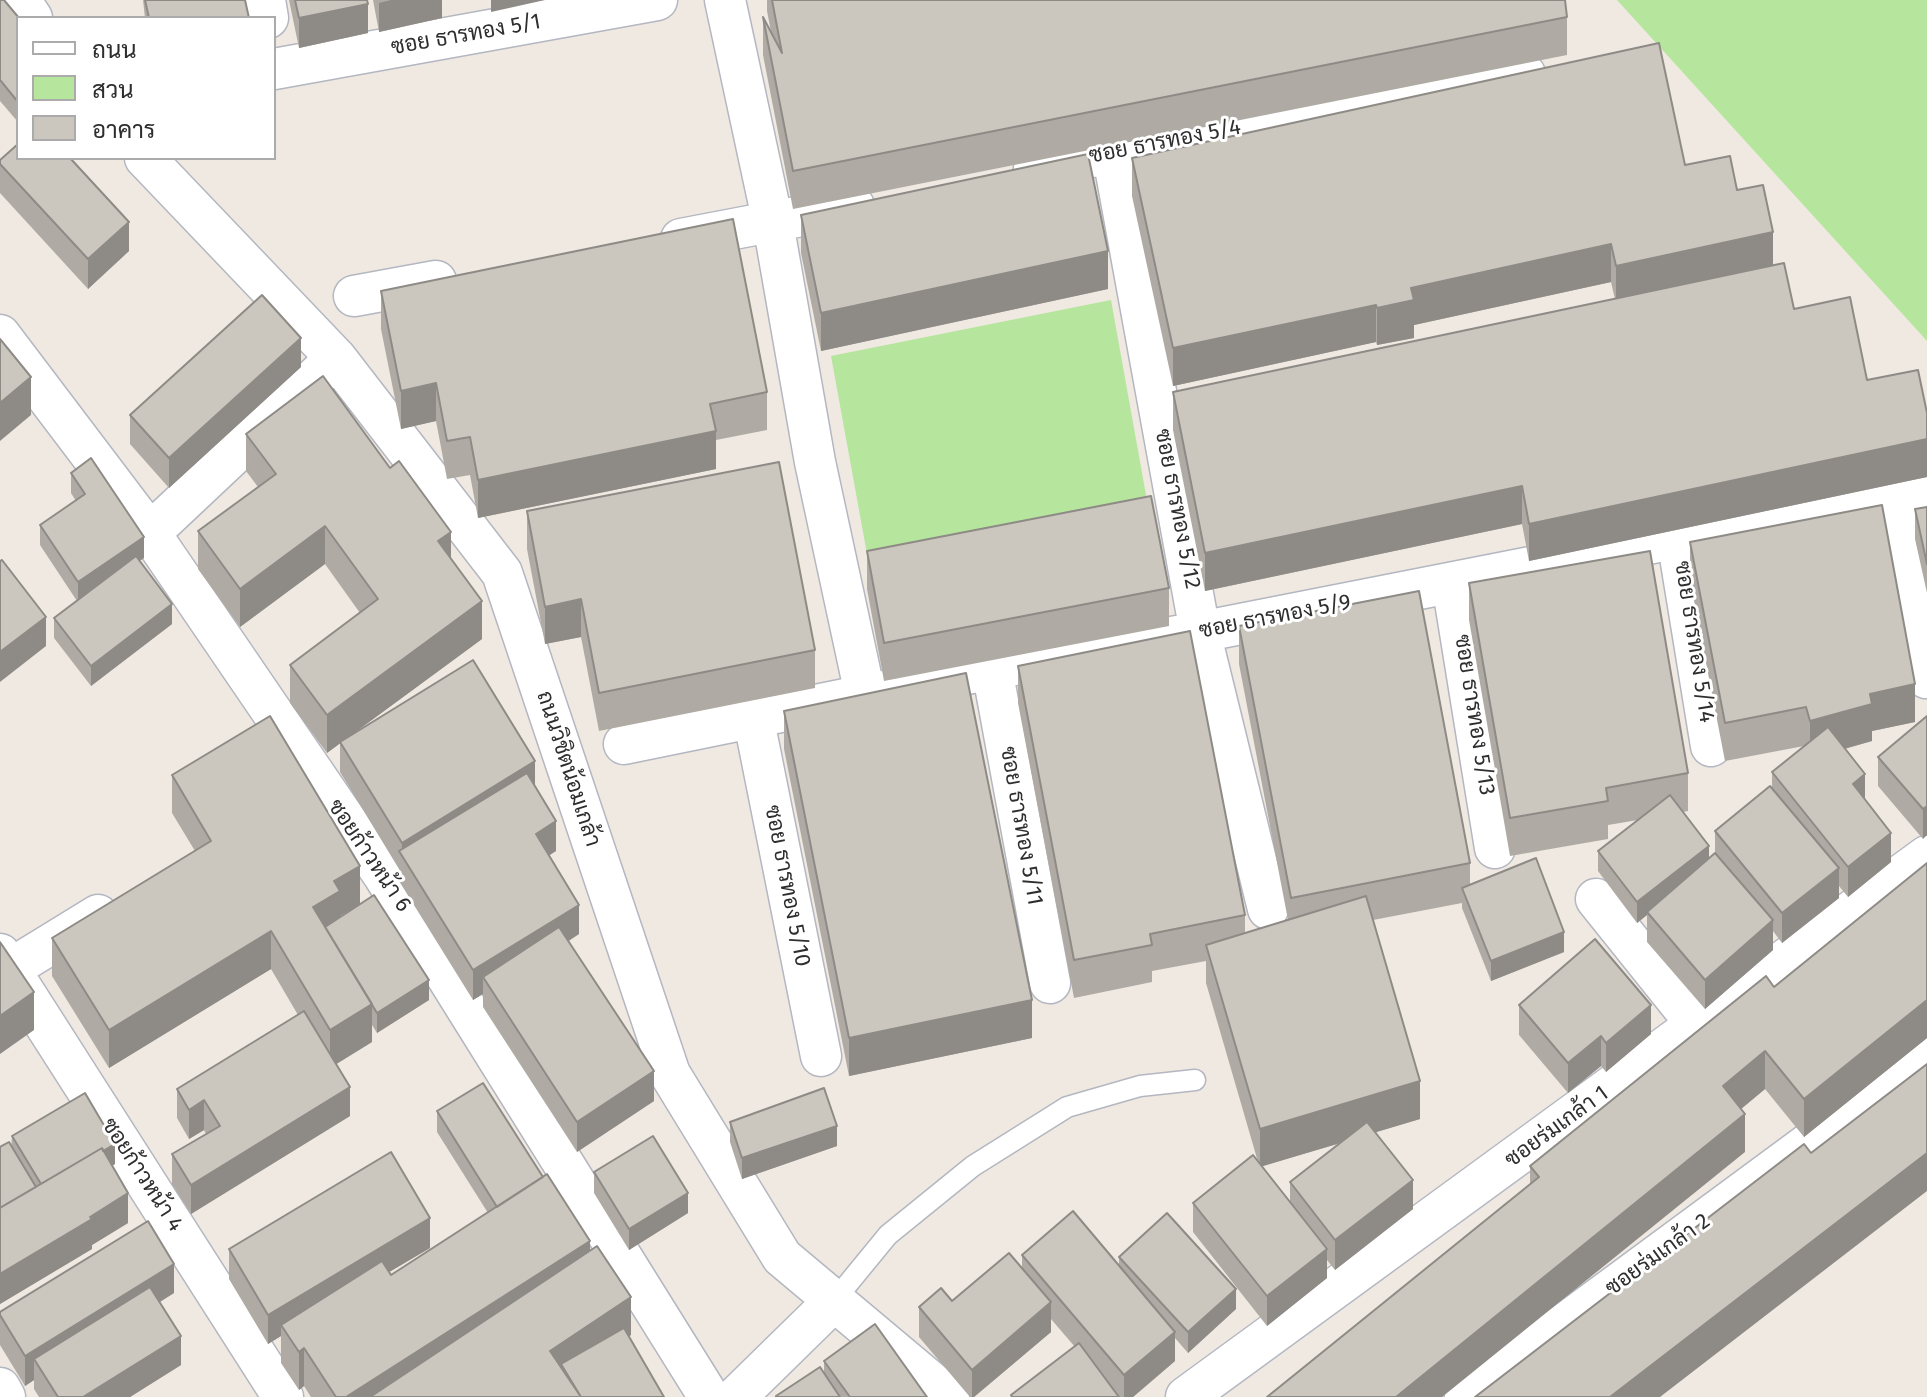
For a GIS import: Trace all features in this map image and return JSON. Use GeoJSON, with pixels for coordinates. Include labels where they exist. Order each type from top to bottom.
{"type":"FeatureCollection","features":[{"type":"Feature","properties":{"kind":"street","name":"ซอย ธารทอง 5/1"},"geometry":{"type":"LineString","coordinates":[[276,64],[474,17],[657,0]]}},
{"type":"Feature","properties":{"kind":"street"},"geometry":{"type":"LineString","coordinates":[[725,0],[773,223],[800,465],[865,694]]}},
{"type":"Feature","properties":{"kind":"street","name":"ซอย ธารทอง 5/4"},"geometry":{"type":"LineString","coordinates":[[1004,174],[1554,68]]}},
{"type":"Feature","properties":{"kind":"street","name":"ซอย ธารทอง 5/12"},"geometry":{"type":"LineString","coordinates":[[1112,151],[1173,408],[1200,632],[1268,909]]}},
{"type":"Feature","properties":{"kind":"street","name":"ถนนวิชิตน้อมเกล้า"},"geometry":{"type":"LineString","coordinates":[[147,160],[336,358],[502,573],[670,1074],[782,1257],[949,1397]]}},
{"type":"Feature","properties":{"kind":"street"},"geometry":{"type":"LineString","coordinates":[[649,244],[773,223],[896,197]]}},
{"type":"Feature","properties":{"kind":"street"},"geometry":{"type":"LineString","coordinates":[[354,296],[478,274]]}},
{"type":"Feature","properties":{"kind":"street","name":"ซอยก้าวหน้า 6"},"geometry":{"type":"LineString","coordinates":[[0,335],[150,533],[384,876],[709,1397]]}},
{"type":"Feature","properties":{"kind":"street"},"geometry":{"type":"LineString","coordinates":[[150,533],[336,358]]}},
{"type":"Feature","properties":{"kind":"street"},"geometry":{"type":"LineString","coordinates":[[1912,492],[1926,678]]}},
{"type":"Feature","properties":{"kind":"street","name":"ซอย ธารทอง 5/9"},"geometry":{"type":"LineString","coordinates":[[624,744],[992,669],[1200,632],[1912,492]]}},
{"type":"Feature","properties":{"kind":"street","name":"ซอย ธารทอง 5/14"},"geometry":{"type":"LineString","coordinates":[[1677,538],[1711,746]]}},
{"type":"Feature","properties":{"kind":"street","name":"ซอย ธารทอง 5/13"},"geometry":{"type":"LineString","coordinates":[[1452,583],[1495,848]]}},
{"type":"Feature","properties":{"kind":"street","name":"ซอย ธารทอง 5/11"},"geometry":{"type":"LineString","coordinates":[[992,669],[1050,983]]}},
{"type":"Feature","properties":{"kind":"street","name":"ซอย ธารทอง 5/10"},"geometry":{"type":"LineString","coordinates":[[753,716],[821,1056]]}},
{"type":"Feature","properties":{"kind":"street","name":"ซอยร่มเกล้า 1"},"geometry":{"type":"LineString","coordinates":[[1186,1397],[1927,856]]}},
{"type":"Feature","properties":{"kind":"street"},"geometry":{"type":"LineString","coordinates":[[5,962],[132,894]]}},
{"type":"Feature","properties":{"kind":"street"},"geometry":{"type":"LineString","coordinates":[[1596,899],[1697,1025]]}},
{"type":"Feature","properties":{"kind":"street","name":"ซอยก้าวหน้า 4"},"geometry":{"type":"LineString","coordinates":[[5,962],[273,1352],[283,1397]]}},
{"type":"Feature","properties":{"kind":"street","name":"ซอยร่มเกล้า 2"},"geometry":{"type":"LineString","coordinates":[[1465,1397],[1927,1056]]}},
{"type":"Feature","properties":{"kind":"street"},"geometry":{"type":"LineString","coordinates":[[736,1397],[833,1302]]}},
{"type":"Feature","properties":{"kind":"street"},"geometry":{"type":"LineString","coordinates":[[0,1388],[5,1397]]}},
{"type":"Feature","properties":{"kind":"lane"},"geometry":{"type":"LineString","coordinates":[[833,1302],[888,1235],[973,1166],[1067,1107],[1140,1086],[1195,1080]]}},
{"type":"Feature","properties":{"kind":"green space"},"geometry":{"type":"Polygon","coordinates":[[[1617,0],[1927,0],[1927,341],[1617,0]]]}},
{"type":"Feature","properties":{"kind":"green space"},"geometry":{"type":"Polygon","coordinates":[[[1111,300],[1151,523],[871,576],[831,356],[1111,300]]]}},
{"type":"Feature","properties":{"kind":"building"},"geometry":{"type":"Polygon","coordinates":[[[0,0],[4,0],[17,16],[16,100],[0,80],[0,0]]]}},
{"type":"Feature","properties":{"kind":"building"},"geometry":{"type":"Polygon","coordinates":[[[145,0],[245,0],[249,16],[149,16],[145,0]]]}},
{"type":"Feature","properties":{"kind":"building"},"geometry":{"type":"Polygon","coordinates":[[[295,0],[367,0],[368,4],[299,18],[295,0]]]}},
{"type":"Feature","properties":{"kind":"building"},"geometry":{"type":"Polygon","coordinates":[[[772,0],[1565,0],[1567,17],[793,171],[763,17],[782,53],[772,0]]]}},
{"type":"Feature","properties":{"kind":"building"},"geometry":{"type":"Polygon","coordinates":[[[1659,43],[1685,165],[1730,156],[1737,190],[1763,185],[1773,232],[1616,266],[1611,244],[1411,288],[1414,300],[1377,308],[1376,305],[1173,348],[1132,158],[1659,43]]]}},
{"type":"Feature","properties":{"kind":"building"},"geometry":{"type":"Polygon","coordinates":[[[16,146],[16,160],[72,160],[129,222],[88,259],[0,164],[0,160],[16,146]]]}},
{"type":"Feature","properties":{"kind":"building"},"geometry":{"type":"Polygon","coordinates":[[[1088,154],[1108,251],[821,313],[801,215],[1088,154]]]}},
{"type":"Feature","properties":{"kind":"building"},"geometry":{"type":"Polygon","coordinates":[[[733,219],[767,392],[710,404],[716,431],[478,480],[470,437],[447,441],[436,383],[401,391],[381,291],[733,219]]]}},
{"type":"Feature","properties":{"kind":"building"},"geometry":{"type":"Polygon","coordinates":[[[1784,263],[1794,309],[1850,297],[1867,380],[1918,370],[1927,413],[1927,439],[1529,524],[1522,486],[1205,553],[1173,392],[1784,263]]]}},
{"type":"Feature","properties":{"kind":"building"},"geometry":{"type":"Polygon","coordinates":[[[262,295],[301,338],[169,458],[130,415],[262,295]]]}},
{"type":"Feature","properties":{"kind":"building"},"geometry":{"type":"Polygon","coordinates":[[[0,339],[31,377],[0,403],[0,339]]]}},
{"type":"Feature","properties":{"kind":"building"},"geometry":{"type":"Polygon","coordinates":[[[323,376],[390,468],[399,461],[451,532],[438,541],[482,601],[327,715],[290,665],[378,599],[325,526],[240,589],[198,531],[276,474],[246,434],[323,376]]]}},
{"type":"Feature","properties":{"kind":"building"},"geometry":{"type":"Polygon","coordinates":[[[91,458],[144,537],[78,582],[40,525],[85,494],[71,473],[91,458]]]}},
{"type":"Feature","properties":{"kind":"building"},"geometry":{"type":"Polygon","coordinates":[[[779,462],[815,650],[599,693],[581,599],[545,607],[527,511],[779,462]]]}},
{"type":"Feature","properties":{"kind":"building"},"geometry":{"type":"Polygon","coordinates":[[[1151,496],[1169,588],[884,643],[867,551],[1151,496]]]}},
{"type":"Feature","properties":{"kind":"building"},"geometry":{"type":"Polygon","coordinates":[[[1882,505],[1915,684],[1870,694],[1872,704],[1810,721],[1806,707],[1725,723],[1690,542],[1882,505]]]}},
{"type":"Feature","properties":{"kind":"building"},"geometry":{"type":"Polygon","coordinates":[[[1927,507],[1927,564],[1915,509],[1927,507]]]}},
{"type":"Feature","properties":{"kind":"building"},"geometry":{"type":"Polygon","coordinates":[[[1650,551],[1688,773],[1606,788],[1608,801],[1510,818],[1469,583],[1650,551]]]}},
{"type":"Feature","properties":{"kind":"building"},"geometry":{"type":"Polygon","coordinates":[[[136,556],[172,604],[91,666],[54,618],[136,556]]]}},
{"type":"Feature","properties":{"kind":"building"},"geometry":{"type":"Polygon","coordinates":[[[0,561],[46,617],[0,652],[0,561]]]}},
{"type":"Feature","properties":{"kind":"building"},"geometry":{"type":"Polygon","coordinates":[[[1419,591],[1470,863],[1291,898],[1239,626],[1419,591]]]}},
{"type":"Feature","properties":{"kind":"building"},"geometry":{"type":"Polygon","coordinates":[[[1190,631],[1245,915],[1150,934],[1152,945],[1074,960],[1018,666],[1190,631]]]}},
{"type":"Feature","properties":{"kind":"building"},"geometry":{"type":"Polygon","coordinates":[[[473,660],[535,761],[402,843],[340,742],[473,660]]]}},
{"type":"Feature","properties":{"kind":"building"},"geometry":{"type":"Polygon","coordinates":[[[966,673],[1032,1000],[849,1038],[784,711],[966,673]]]}},
{"type":"Feature","properties":{"kind":"building"},"geometry":{"type":"Polygon","coordinates":[[[270,716],[360,866],[334,881],[340,891],[313,907],[372,1004],[330,1030],[271,931],[109,1030],[52,938],[211,841],[172,775],[270,716]]]}},
{"type":"Feature","properties":{"kind":"building"},"geometry":{"type":"Polygon","coordinates":[[[1927,716],[1927,806],[1923,809],[1878,757],[1927,716]]]}},
{"type":"Feature","properties":{"kind":"building"},"geometry":{"type":"Polygon","coordinates":[[[1828,727],[1865,774],[1853,784],[1891,833],[1848,867],[1772,772],[1828,727]]]}},
{"type":"Feature","properties":{"kind":"building"},"geometry":{"type":"Polygon","coordinates":[[[527,773],[556,821],[536,834],[579,905],[473,970],[399,851],[527,773]]]}},
{"type":"Feature","properties":{"kind":"building"},"geometry":{"type":"Polygon","coordinates":[[[1770,786],[1839,868],[1782,913],[1715,831],[1770,786]]]}},
{"type":"Feature","properties":{"kind":"building"},"geometry":{"type":"Polygon","coordinates":[[[1670,795],[1709,846],[1637,902],[1598,851],[1670,795]]]}},
{"type":"Feature","properties":{"kind":"building"},"geometry":{"type":"Polygon","coordinates":[[[1715,853],[1773,920],[1705,980],[1647,912],[1715,853]]]}},
{"type":"Feature","properties":{"kind":"building"},"geometry":{"type":"Polygon","coordinates":[[[1536,858],[1564,932],[1491,961],[1462,888],[1536,858]]]}},
{"type":"Feature","properties":{"kind":"building"},"geometry":{"type":"Polygon","coordinates":[[[1927,863],[1927,1000],[1804,1099],[1765,1051],[1723,1086],[1745,1114],[1396,1397],[1267,1397],[1539,1177],[1530,1166],[1766,976],[1774,987],[1927,863]]]}},
{"type":"Feature","properties":{"kind":"building"},"geometry":{"type":"Polygon","coordinates":[[[374,895],[429,980],[377,1013],[325,927],[374,895]]]}},
{"type":"Feature","properties":{"kind":"building"},"geometry":{"type":"Polygon","coordinates":[[[1366,896],[1420,1081],[1260,1129],[1206,945],[1366,896]]]}},
{"type":"Feature","properties":{"kind":"building"},"geometry":{"type":"Polygon","coordinates":[[[559,927],[654,1071],[577,1122],[483,977],[559,927]]]}},
{"type":"Feature","properties":{"kind":"building"},"geometry":{"type":"Polygon","coordinates":[[[1595,939],[1651,1005],[1606,1043],[1601,1036],[1568,1063],[1519,1005],[1595,939]]]}},
{"type":"Feature","properties":{"kind":"building"},"geometry":{"type":"Polygon","coordinates":[[[0,942],[34,992],[0,1016],[0,942]]]}},
{"type":"Feature","properties":{"kind":"building"},"geometry":{"type":"Polygon","coordinates":[[[304,1011],[350,1087],[191,1185],[172,1154],[220,1126],[204,1100],[189,1110],[177,1089],[304,1011]]]}},
{"type":"Feature","properties":{"kind":"building"},"geometry":{"type":"Polygon","coordinates":[[[1927,1064],[1927,1153],[1610,1397],[1475,1397],[1804,1144],[1811,1153],[1927,1064]]]}},
{"type":"Feature","properties":{"kind":"building"},"geometry":{"type":"Polygon","coordinates":[[[483,1083],[543,1177],[497,1207],[437,1111],[483,1083]]]}},
{"type":"Feature","properties":{"kind":"building"},"geometry":{"type":"Polygon","coordinates":[[[824,1088],[837,1126],[742,1158],[730,1122],[824,1088]]]}},
{"type":"Feature","properties":{"kind":"building"},"geometry":{"type":"Polygon","coordinates":[[[85,1093],[115,1144],[103,1151],[102,1148],[41,1184],[12,1136],[85,1093]]]}},
{"type":"Feature","properties":{"kind":"building"},"geometry":{"type":"Polygon","coordinates":[[[1367,1122],[1413,1180],[1335,1240],[1290,1182],[1367,1122]]]}},
{"type":"Feature","properties":{"kind":"building"},"geometry":{"type":"Polygon","coordinates":[[[653,1136],[688,1193],[629,1229],[594,1172],[653,1136]]]}},
{"type":"Feature","properties":{"kind":"building"},"geometry":{"type":"Polygon","coordinates":[[[9,1142],[36,1187],[0,1208],[0,1147],[9,1142]]]}},
{"type":"Feature","properties":{"kind":"building"},"geometry":{"type":"Polygon","coordinates":[[[102,1148],[128,1193],[90,1217],[92,1219],[0,1274],[0,1208],[102,1148]]]}},
{"type":"Feature","properties":{"kind":"building"},"geometry":{"type":"Polygon","coordinates":[[[391,1152],[430,1218],[268,1315],[229,1249],[391,1152]]]}},
{"type":"Feature","properties":{"kind":"building"},"geometry":{"type":"Polygon","coordinates":[[[1253,1155],[1327,1249],[1267,1296],[1193,1203],[1253,1155]]]}},
{"type":"Feature","properties":{"kind":"building"},"geometry":{"type":"Polygon","coordinates":[[[547,1174],[590,1241],[346,1397],[336,1397],[304,1348],[299,1352],[281,1325],[382,1261],[391,1275],[547,1174]]]}},
{"type":"Feature","properties":{"kind":"building"},"geometry":{"type":"Polygon","coordinates":[[[1073,1211],[1175,1332],[1124,1375],[1022,1255],[1073,1211]]]}},
{"type":"Feature","properties":{"kind":"building"},"geometry":{"type":"Polygon","coordinates":[[[1167,1213],[1236,1289],[1188,1332],[1119,1257],[1167,1213]]]}},
{"type":"Feature","properties":{"kind":"building"},"geometry":{"type":"Polygon","coordinates":[[[148,1221],[174,1264],[25,1356],[0,1312],[148,1221]]]}},
{"type":"Feature","properties":{"kind":"building"},"geometry":{"type":"Polygon","coordinates":[[[597,1246],[631,1297],[550,1351],[581,1397],[370,1397],[597,1246]]]}},
{"type":"Feature","properties":{"kind":"building"},"geometry":{"type":"Polygon","coordinates":[[[1009,1253],[1051,1302],[972,1370],[919,1307],[941,1288],[952,1301],[1009,1253]]]}},
{"type":"Feature","properties":{"kind":"building"},"geometry":{"type":"Polygon","coordinates":[[[150,1287],[181,1336],[83,1397],[58,1397],[34,1359],[150,1287]]]}},
{"type":"Feature","properties":{"kind":"building"},"geometry":{"type":"Polygon","coordinates":[[[875,1324],[927,1397],[850,1397],[824,1361],[875,1324]]]}},
{"type":"Feature","properties":{"kind":"building"},"geometry":{"type":"Polygon","coordinates":[[[624,1328],[664,1397],[581,1397],[561,1364],[624,1328]]]}},
{"type":"Feature","properties":{"kind":"building"},"geometry":{"type":"Polygon","coordinates":[[[1079,1343],[1119,1397],[1012,1397],[1011,1395],[1079,1343]]]}},
{"type":"Feature","properties":{"kind":"building"},"geometry":{"type":"Polygon","coordinates":[[[820,1367],[840,1397],[776,1397],[776,1396],[820,1367]]]}}]}
